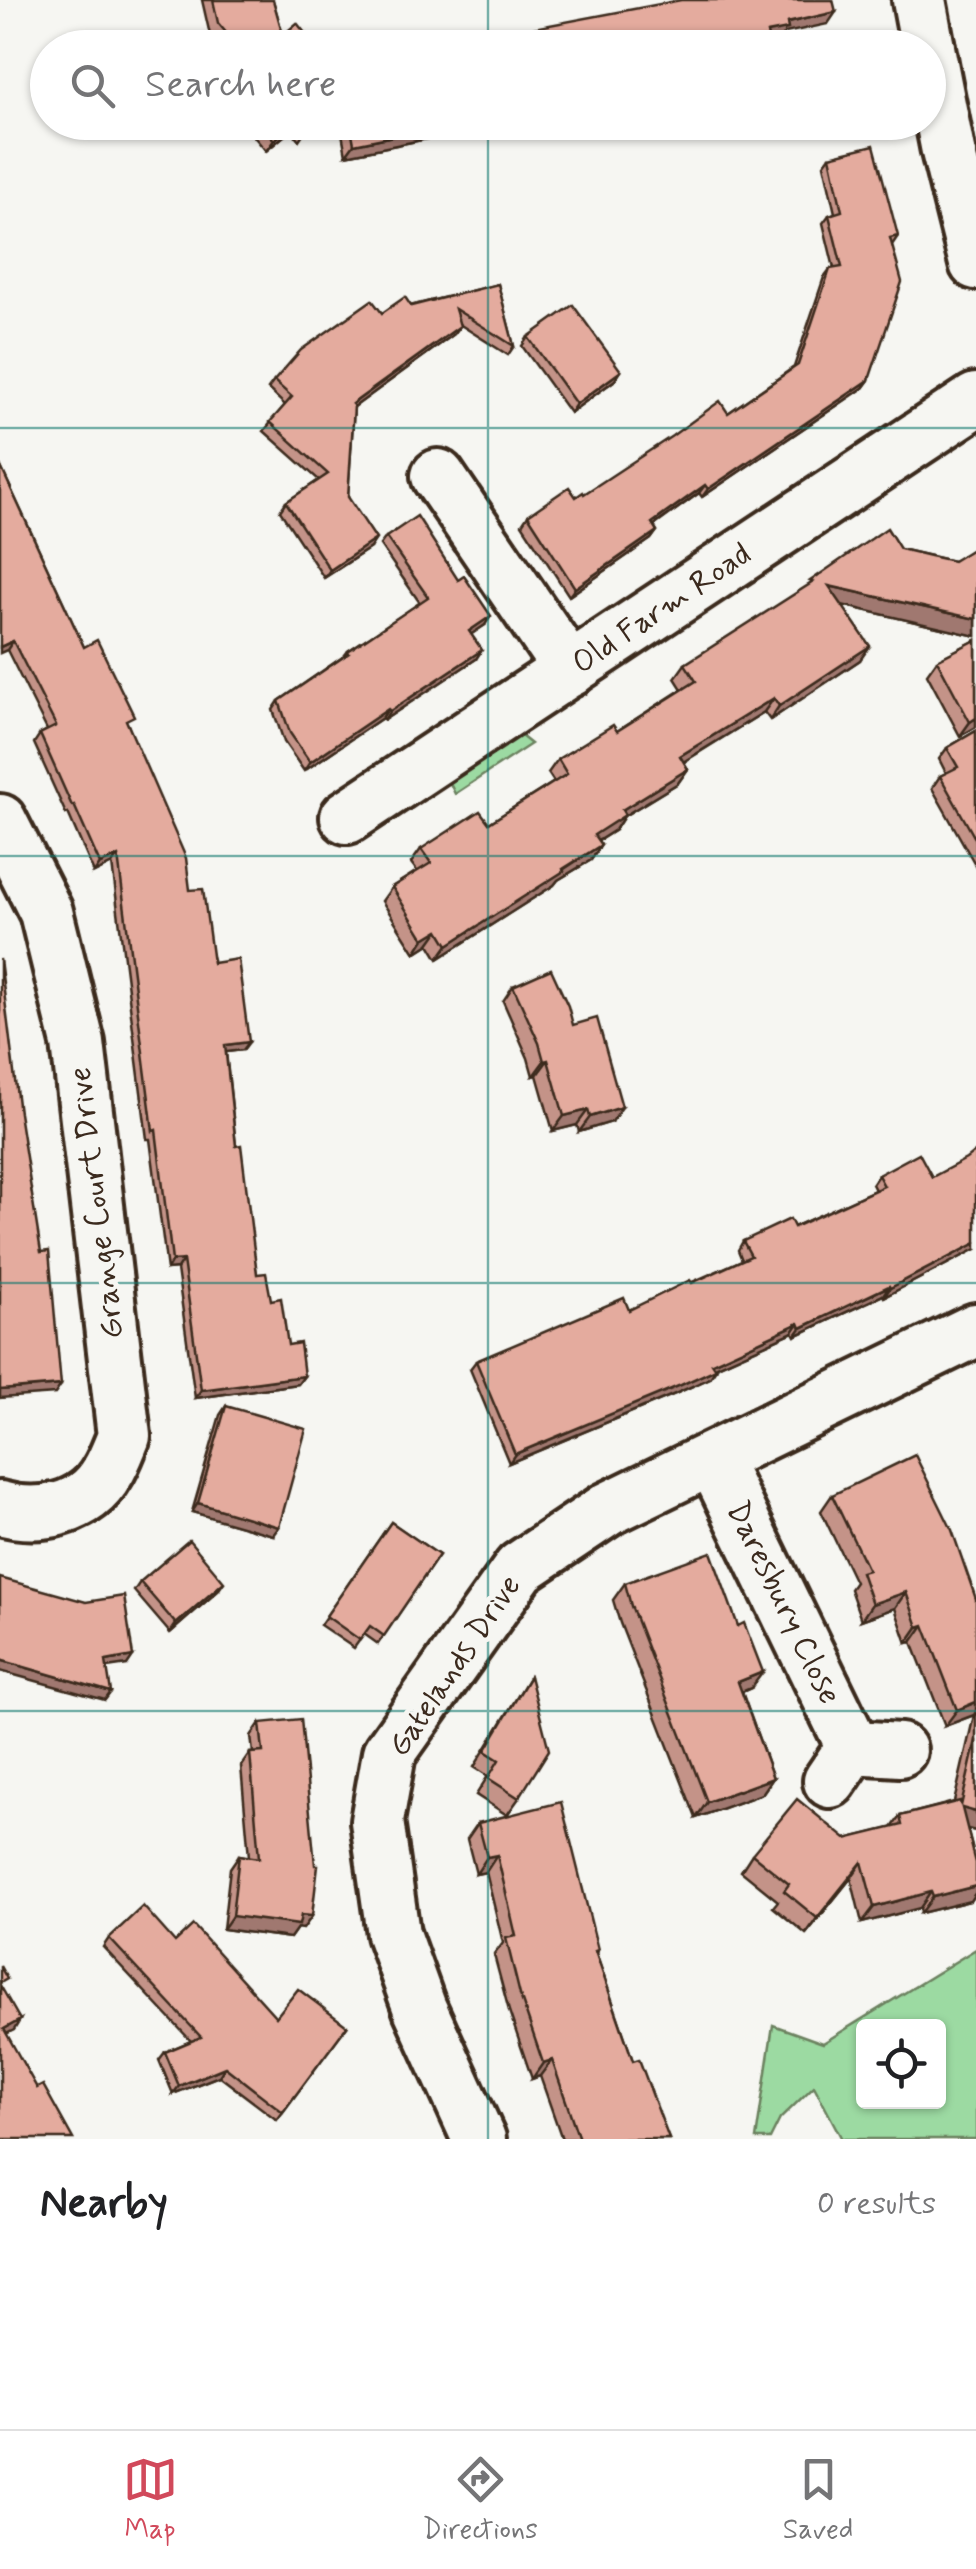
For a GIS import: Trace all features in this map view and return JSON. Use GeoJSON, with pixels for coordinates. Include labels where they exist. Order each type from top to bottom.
{"type":"FeatureCollection","features":[{"type":"Feature","properties":{"kind":"street"},"geometry":{"type":"LineString","coordinates":[[919,0],[925,30]]}},
{"type":"Feature","properties":{"kind":"street"},"geometry":{"type":"LineString","coordinates":[[946,140],[976,263]]}},
{"type":"Feature","properties":{"kind":"street","name":"Old Farm Road"},"geometry":{"type":"LineString","coordinates":[[348,817],[976,400]]}},
{"type":"Feature","properties":{"kind":"street"},"geometry":{"type":"LineString","coordinates":[[439,476],[570,670]]}},
{"type":"Feature","properties":{"kind":"street","name":"Grange Court Drive"},"geometry":{"type":"LineString","coordinates":[[0,821],[46,912],[78,1043],[124,1436],[106,1477],[81,1501],[54,1512],[0,1508]]}},
{"type":"Feature","properties":{"kind":"street","name":"Gatelands Drive"},"geometry":{"type":"LineString","coordinates":[[479,2139],[420,2009],[393,1934],[378,1821],[390,1753],[520,1568],[608,1509],[976,1330]]}},
{"type":"Feature","properties":{"kind":"street","name":"Daresbury Close"},"geometry":{"type":"LineString","coordinates":[[713,1459],[861,1759]]}},
{"type":"Feature","properties":{"kind":"green space"},"geometry":{"type":"Polygon","coordinates":[[[516,732],[531,744],[455,794],[447,777],[516,732]]]}},
{"type":"Feature","properties":{"kind":"green space"},"geometry":{"type":"Polygon","coordinates":[[[976,1949],[976,2139],[842,2139],[814,2086],[780,2119],[770,2139],[756,2139],[773,2025],[823,2043],[856,2023],[856,2109],[946,2109],[946,2019],[862,2019],[976,1949]]]}},
{"type":"Feature","properties":{"kind":"building"},"geometry":{"type":"Polygon","coordinates":[[[213,0],[273,0],[282,30],[224,30],[218,23],[213,0]]]}},
{"type":"Feature","properties":{"kind":"building"},"geometry":{"type":"Polygon","coordinates":[[[681,0],[833,0],[836,12],[787,23],[788,29],[783,30],[524,30],[681,0]]]}},
{"type":"Feature","properties":{"kind":"building"},"geometry":{"type":"Polygon","coordinates":[[[874,145],[898,236],[890,238],[902,282],[869,380],[708,489],[705,485],[652,523],[657,531],[575,588],[528,515],[569,487],[576,497],[584,494],[720,401],[728,413],[798,365],[830,269],[842,267],[829,215],[842,211],[830,156],[874,145]]]}},
{"type":"Feature","properties":{"kind":"building"},"geometry":{"type":"Polygon","coordinates":[[[498,284],[514,346],[455,309],[460,326],[352,404],[348,497],[376,539],[330,570],[286,502],[328,474],[270,422],[292,397],[274,381],[301,350],[372,300],[382,313],[405,297],[411,306],[498,284]]]}},
{"type":"Feature","properties":{"kind":"building"},"geometry":{"type":"Polygon","coordinates":[[[573,305],[621,371],[576,404],[528,337],[573,305]]]}},
{"type":"Feature","properties":{"kind":"building"},"geometry":{"type":"Polygon","coordinates":[[[0,465],[84,647],[97,640],[134,716],[126,720],[186,858],[190,890],[203,889],[213,963],[238,959],[249,1042],[225,1045],[236,1146],[241,1145],[257,1274],[266,1273],[271,1300],[281,1298],[288,1345],[300,1343],[304,1376],[201,1390],[183,1260],[172,1261],[118,856],[100,864],[40,734],[56,726],[13,641],[0,647],[0,465]]]}},
{"type":"Feature","properties":{"kind":"building"},"geometry":{"type":"Polygon","coordinates":[[[417,516],[458,580],[464,576],[491,616],[469,631],[482,650],[310,762],[290,733],[279,701],[428,597],[386,537],[417,516]]]}},
{"type":"Feature","properties":{"kind":"building"},"geometry":{"type":"Polygon","coordinates":[[[887,528],[900,549],[930,556],[953,561],[974,548],[976,619],[829,586],[870,646],[779,706],[774,698],[680,756],[688,769],[622,810],[625,815],[594,835],[601,845],[564,871],[448,945],[439,930],[424,939],[392,887],[431,863],[421,849],[480,811],[489,823],[567,774],[558,759],[613,725],[617,731],[696,681],[685,664],[813,582],[810,581],[887,528]]]}},
{"type":"Feature","properties":{"kind":"building"},"geometry":{"type":"Polygon","coordinates":[[[976,640],[976,718],[970,722],[937,660],[976,640]]]}},
{"type":"Feature","properties":{"kind":"building"},"geometry":{"type":"Polygon","coordinates":[[[976,731],[976,840],[940,776],[958,767],[947,748],[976,731]]]}},
{"type":"Feature","properties":{"kind":"building"},"geometry":{"type":"Polygon","coordinates":[[[0,959],[41,1252],[49,1251],[61,1385],[0,1390],[0,959]]]}},
{"type":"Feature","properties":{"kind":"building"},"geometry":{"type":"Polygon","coordinates":[[[551,969],[573,1025],[597,1018],[622,1107],[590,1117],[588,1110],[564,1116],[548,1060],[544,1061],[513,986],[551,969]]]}},
{"type":"Feature","properties":{"kind":"building"},"geometry":{"type":"Polygon","coordinates":[[[976,1151],[976,1243],[890,1288],[801,1328],[799,1323],[712,1363],[716,1369],[515,1454],[476,1361],[624,1298],[629,1310],[751,1256],[743,1241],[790,1219],[794,1227],[884,1186],[878,1175],[919,1153],[932,1177],[976,1151]]]}},
{"type":"Feature","properties":{"kind":"building"},"geometry":{"type":"Polygon","coordinates":[[[226,1406],[306,1429],[279,1527],[198,1503],[226,1406]]]}},
{"type":"Feature","properties":{"kind":"building"},"geometry":{"type":"Polygon","coordinates":[[[915,1455],[952,1530],[976,1599],[976,1702],[957,1710],[924,1625],[918,1627],[906,1592],[872,1604],[861,1572],[868,1570],[832,1495],[915,1455]]]}},
{"type":"Feature","properties":{"kind":"building"},"geometry":{"type":"Polygon","coordinates":[[[391,1522],[439,1555],[384,1636],[370,1626],[360,1640],[326,1616],[391,1522]]]}},
{"type":"Feature","properties":{"kind":"building"},"geometry":{"type":"Polygon","coordinates":[[[189,1540],[224,1582],[176,1624],[140,1582],[189,1540]]]}},
{"type":"Feature","properties":{"kind":"building"},"geometry":{"type":"Polygon","coordinates":[[[711,1552],[738,1626],[744,1623],[763,1672],[738,1682],[773,1778],[707,1802],[625,1583],[711,1552]]]}},
{"type":"Feature","properties":{"kind":"building"},"geometry":{"type":"Polygon","coordinates":[[[0,1578],[86,1602],[124,1596],[133,1656],[106,1661],[111,1692],[0,1660],[0,1578]]]}},
{"type":"Feature","properties":{"kind":"building"},"geometry":{"type":"Polygon","coordinates":[[[530,1676],[549,1750],[519,1798],[488,1778],[499,1760],[485,1751],[530,1676]]]}},
{"type":"Feature","properties":{"kind":"building"},"geometry":{"type":"Polygon","coordinates":[[[301,1719],[318,1865],[312,1916],[301,1915],[299,1925],[232,1916],[239,1855],[259,1858],[250,1753],[263,1752],[260,1723],[301,1719]]]}},
{"type":"Feature","properties":{"kind":"building"},"geometry":{"type":"Polygon","coordinates":[[[976,1740],[976,1812],[962,1808],[976,1863],[976,1886],[933,1897],[931,1892],[874,1907],[862,1862],[817,1918],[784,1891],[789,1884],[752,1854],[797,1799],[846,1839],[902,1825],[900,1816],[960,1801],[961,1806],[976,1740]]]}},
{"type":"Feature","properties":{"kind":"building"},"geometry":{"type":"Polygon","coordinates":[[[561,1802],[598,1950],[595,1951],[633,2061],[639,2059],[669,2139],[579,2139],[552,2060],[543,2063],[520,1995],[506,1938],[516,1936],[497,1855],[487,1857],[478,1823],[561,1802]]]}},
{"type":"Feature","properties":{"kind":"building"},"geometry":{"type":"Polygon","coordinates":[[[143,1906],[175,1942],[193,1925],[276,2017],[298,1989],[347,2026],[283,2112],[225,2067],[179,2086],[165,2052],[201,2037],[109,1938],[143,1906]]]}},
{"type":"Feature","properties":{"kind":"building"},"geometry":{"type":"Polygon","coordinates":[[[0,1985],[20,2020],[4,2029],[37,2088],[43,2085],[73,2139],[0,2139],[0,1985]]]}}]}
